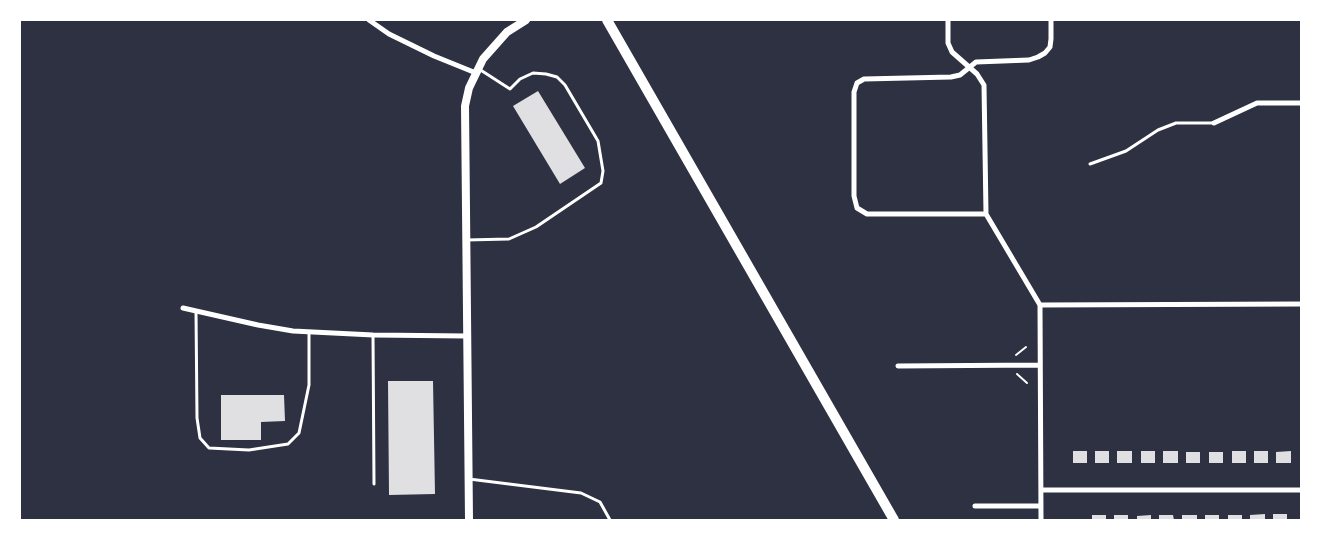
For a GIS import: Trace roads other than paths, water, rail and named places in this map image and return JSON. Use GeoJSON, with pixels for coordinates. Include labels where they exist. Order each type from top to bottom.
{"type":"FeatureCollection","features":[{"type":"Feature","properties":{"kind":"highway"},"geometry":{"type":"LineString","coordinates":[[607,20],[894,520]]}},
{"type":"Feature","properties":{"kind":"street"},"geometry":{"type":"LineString","coordinates":[[369,20],[389,34],[434,56],[477,70]]}},
{"type":"Feature","properties":{"kind":"street"},"geometry":{"type":"LineString","coordinates":[[468,520],[465,106],[469,88],[483,58],[507,32],[526,20]]}},
{"type":"Feature","properties":{"kind":"street"},"geometry":{"type":"LineString","coordinates":[[948,20],[948,43],[958,58],[978,74],[984,85],[986,214],[1040,305],[1041,520]]}},
{"type":"Feature","properties":{"kind":"street"},"geometry":{"type":"LineString","coordinates":[[986,214],[867,214],[857,208],[854,196],[853,103],[857,83],[864,79],[874,78],[951,77],[960,75],[976,62],[984,60],[1029,60],[1045,53],[1050,47],[1052,39],[1051,20]]}},
{"type":"Feature","properties":{"kind":"street"},"geometry":{"type":"LineString","coordinates":[[1214,123],[1257,103],[1301,103]]}},
{"type":"Feature","properties":{"kind":"street"},"geometry":{"type":"LineString","coordinates":[[1040,305],[1301,304]]}},
{"type":"Feature","properties":{"kind":"street"},"geometry":{"type":"LineString","coordinates":[[183,308],[258,325],[309,332],[466,336]]}},
{"type":"Feature","properties":{"kind":"street"},"geometry":{"type":"LineString","coordinates":[[898,366],[1040,365]]}},
{"type":"Feature","properties":{"kind":"street"},"geometry":{"type":"LineString","coordinates":[[1041,490],[1301,490]]}},
{"type":"Feature","properties":{"kind":"street"},"geometry":{"type":"LineString","coordinates":[[976,506],[1041,506]]}},
{"type":"Feature","properties":{"kind":"lane"},"geometry":{"type":"LineString","coordinates":[[466,240],[510,238],[536,228],[601,183],[603,177],[598,142],[565,85],[557,77],[533,73],[520,80],[510,89],[477,70]]}},
{"type":"Feature","properties":{"kind":"lane"},"geometry":{"type":"LineString","coordinates":[[1090,164],[1126,150],[1158,130],[1176,122],[1214,123]]}},
{"type":"Feature","properties":{"kind":"lane"},"geometry":{"type":"LineString","coordinates":[[196,311],[197,418],[200,438],[209,448],[249,450],[288,444],[299,433],[309,385],[309,332]]}},
{"type":"Feature","properties":{"kind":"lane"},"geometry":{"type":"LineString","coordinates":[[372,335],[374,484]]}},
{"type":"Feature","properties":{"kind":"lane"},"geometry":{"type":"LineString","coordinates":[[468,479],[581,494],[600,502],[610,520]]}}]}
